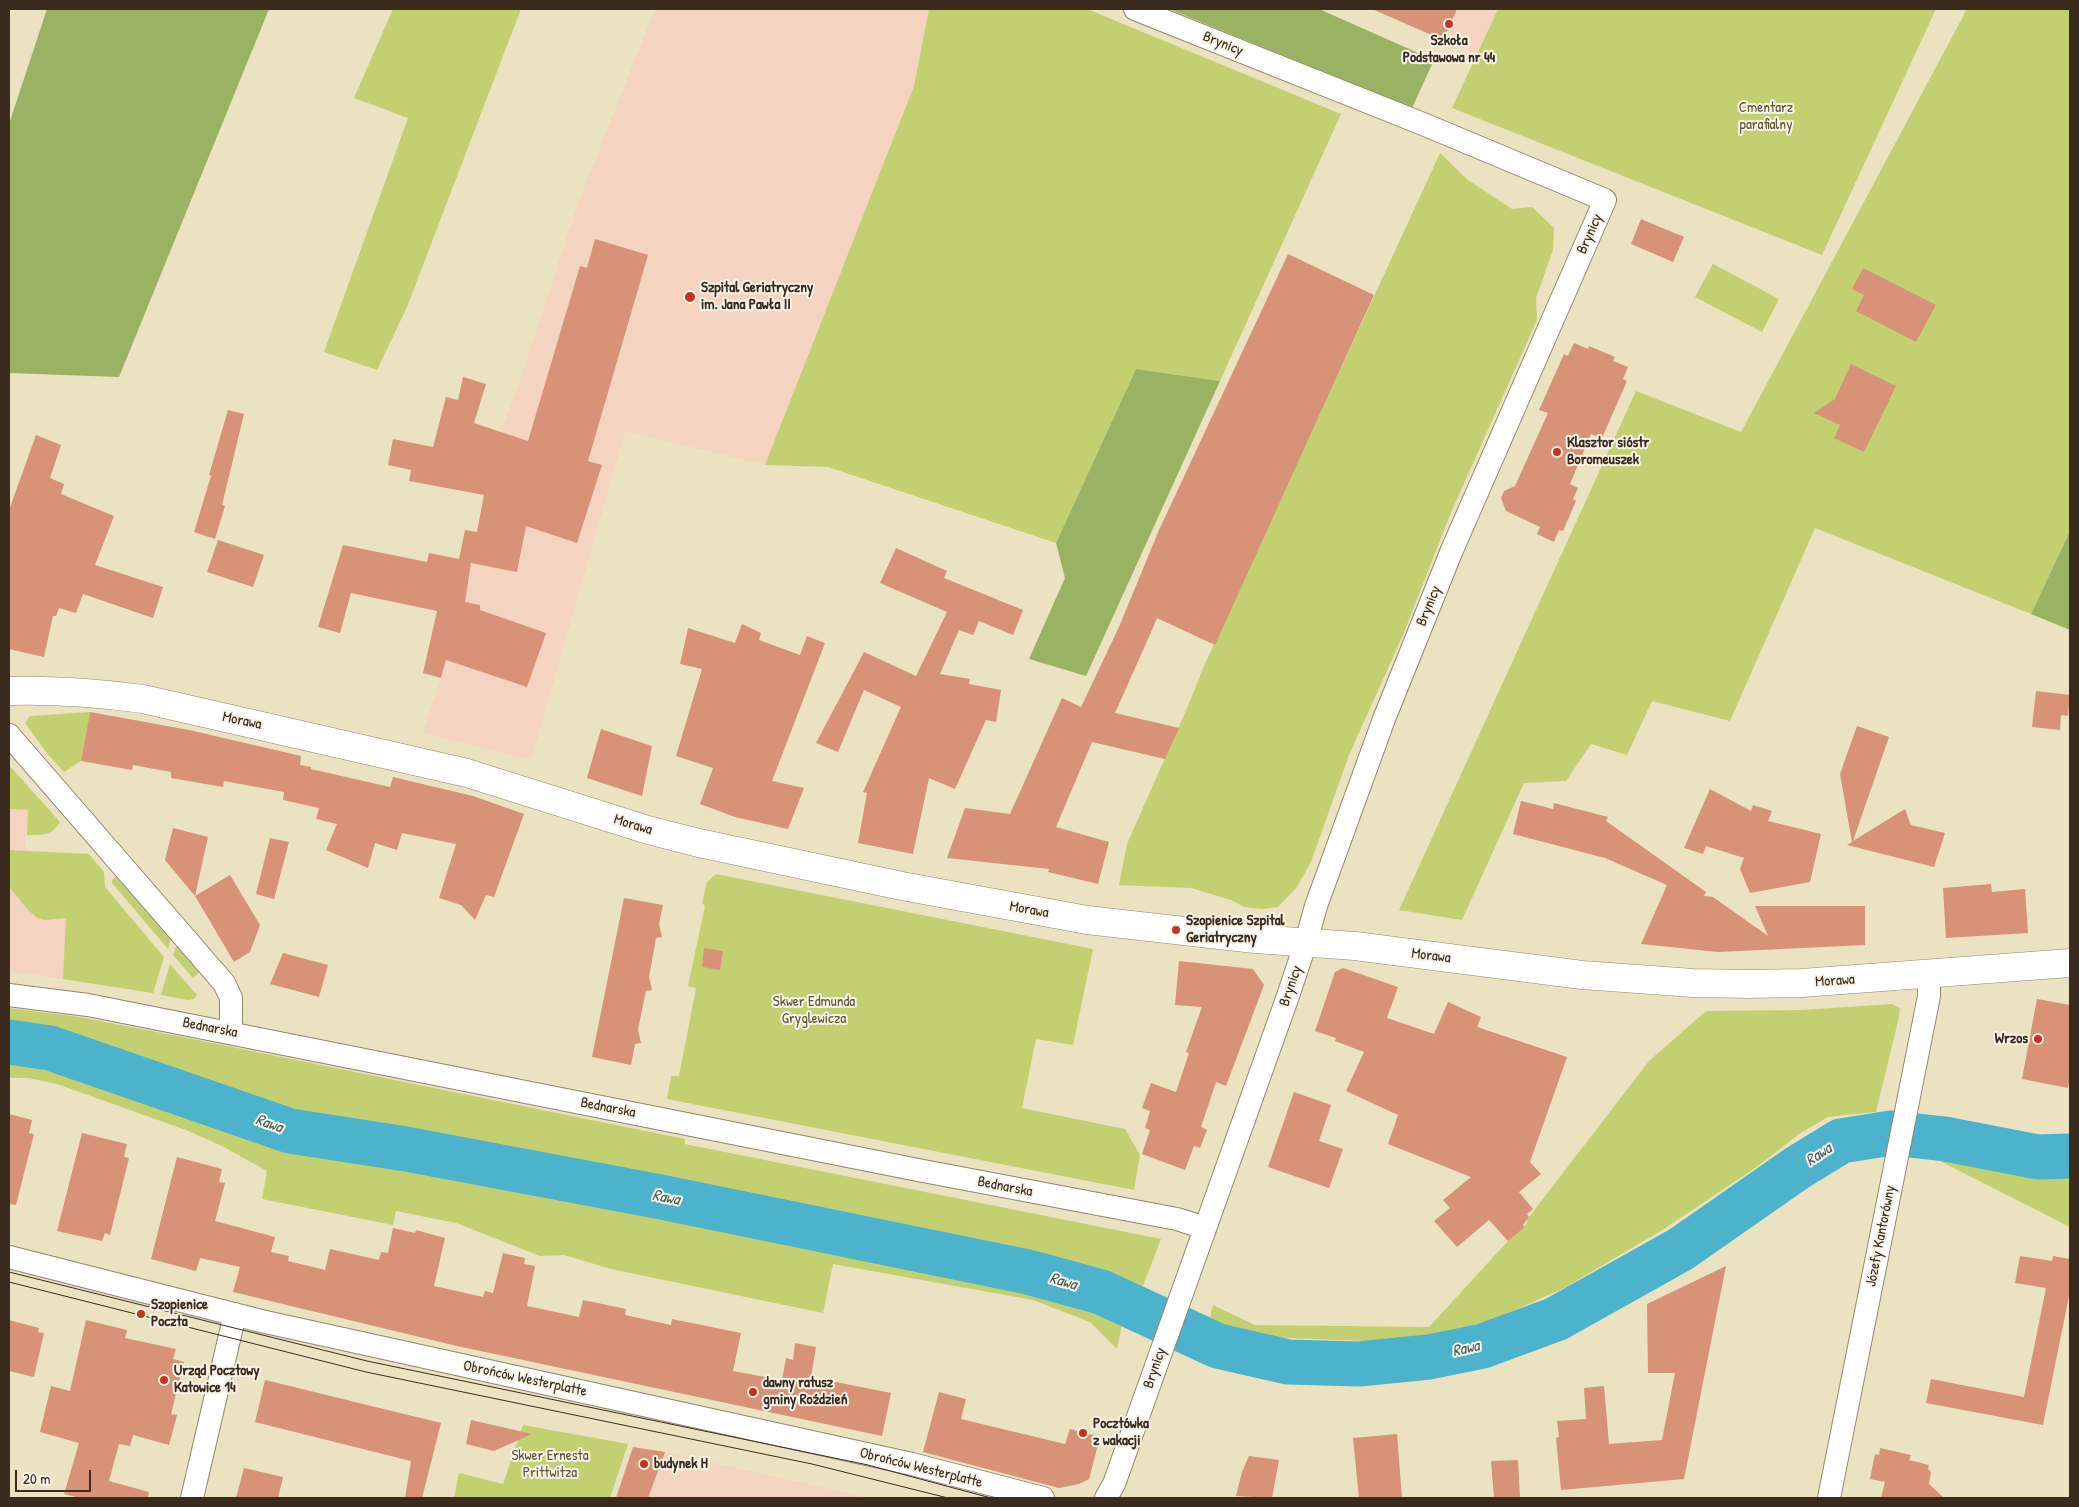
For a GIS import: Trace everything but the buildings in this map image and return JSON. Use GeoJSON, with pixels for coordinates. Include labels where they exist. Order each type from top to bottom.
{"type":"FeatureCollection","features":[{"type":"Feature","properties":{"kind":"street","name":"Brynicy"},"geometry":{"type":"LineString","coordinates":[[1106,1498],[1114,1484],[1178,1305],[1306,942],[1316,906],[1384,719],[1452,550],[1605,200],[1423,124],[1135,9]]}},
{"type":"Feature","properties":{"kind":"street","name":"Morawa"},"geometry":{"type":"LineString","coordinates":[[9,691],[88,692],[143,699],[467,773],[648,830],[698,843],[902,886],[1099,922],[1255,939],[1355,946],[1508,967],[1655,982],[1749,984],[1930,974],[2070,963]]}},
{"type":"Feature","properties":{"kind":"street"},"geometry":{"type":"LineString","coordinates":[[9,735],[224,983],[231,998],[231,1032]]}},
{"type":"Feature","properties":{"kind":"street","name":"Józefy Kantorówny"},"geometry":{"type":"LineString","coordinates":[[1830,1498],[1930,996],[1930,974]]}},
{"type":"Feature","properties":{"kind":"street","name":"Bednarska"},"geometry":{"type":"LineString","coordinates":[[9,995],[88,1005],[231,1032],[890,1164],[1177,1219],[1205,1228]]}},
{"type":"Feature","properties":{"kind":"street","name":"Obrońców Westerplatte"},"geometry":{"type":"LineString","coordinates":[[9,1257],[235,1314],[912,1464],[1043,1498]]}},
{"type":"Feature","properties":{"kind":"street"},"geometry":{"type":"LineString","coordinates":[[192,1498],[235,1314]]}},
{"type":"Feature","properties":{"kind":"shaded area","name":"Szpital Geriatryczny im. Jana Pawła II"},"geometry":{"type":"Polygon","coordinates":[[[655,9],[929,9],[914,86],[765,465],[625,431],[531,760],[423,733],[449,654],[454,655],[486,485],[496,444],[516,393],[579,201],[655,9]]]}},
{"type":"Feature","properties":{"kind":"shaded area","name":"Szkoła Podstawowa nr 44"},"geometry":{"type":"Polygon","coordinates":[[[1373,9],[1498,9],[1477,54],[1373,9]]]}},
{"type":"Feature","properties":{"kind":"shaded area"},"geometry":{"type":"Polygon","coordinates":[[[9,809],[28,810],[25,852],[147,992],[9,971],[9,809]]]}},
{"type":"Feature","properties":{"kind":"shaded area"},"geometry":{"type":"Polygon","coordinates":[[[633,1447],[665,1452],[869,1498],[616,1498],[633,1447]]]}},
{"type":"Feature","properties":{"kind":"green space"},"geometry":{"type":"Polygon","coordinates":[[[47,9],[269,9],[119,377],[9,373],[9,124],[47,9]]]}},
{"type":"Feature","properties":{"kind":"green space"},"geometry":{"type":"Polygon","coordinates":[[[393,9],[521,9],[407,307],[377,370],[324,352],[408,118],[354,98],[393,9]]]}},
{"type":"Feature","properties":{"kind":"green space"},"geometry":{"type":"Polygon","coordinates":[[[929,9],[1087,9],[1341,114],[1220,381],[1136,369],[1056,543],[828,467],[765,465],[914,86],[929,9]]]}},
{"type":"Feature","properties":{"kind":"green space"},"geometry":{"type":"Polygon","coordinates":[[[1169,9],[1319,9],[1434,60],[1412,108],[1169,9]]]}},
{"type":"Feature","properties":{"kind":"green space","name":"Cmentarz parafialny"},"geometry":{"type":"Polygon","coordinates":[[[1498,9],[1936,9],[1822,255],[1452,108],[1498,9]]]}},
{"type":"Feature","properties":{"kind":"green space"},"geometry":{"type":"Polygon","coordinates":[[[1967,9],[2070,9],[2070,531],[2031,614],[1815,528],[1730,721],[1652,701],[1627,755],[1591,744],[1566,781],[1524,783],[1462,920],[1399,910],[1636,391],[1741,432],[1967,9]]]}},
{"type":"Feature","properties":{"kind":"green space"},"geometry":{"type":"Polygon","coordinates":[[[1440,153],[1468,180],[1512,209],[1532,207],[1554,228],[1553,250],[1536,298],[1537,320],[1450,515],[1403,635],[1349,755],[1311,862],[1297,887],[1278,907],[1262,909],[1244,907],[1231,900],[1191,888],[1119,885],[1127,844],[1204,666],[1440,153]]]}},
{"type":"Feature","properties":{"kind":"green space"},"geometry":{"type":"Polygon","coordinates":[[[1713,264],[1779,299],[1762,332],[1695,297],[1713,264]]]}},
{"type":"Feature","properties":{"kind":"green space"},"geometry":{"type":"Polygon","coordinates":[[[1136,369],[1220,381],[1086,676],[1029,659],[1065,578],[1056,543],[1136,369]]]}},
{"type":"Feature","properties":{"kind":"green space"},"geometry":{"type":"Polygon","coordinates":[[[2070,531],[2070,630],[2031,614],[2070,531]]]}},
{"type":"Feature","properties":{"kind":"green space"},"geometry":{"type":"Polygon","coordinates":[[[90,712],[81,761],[64,772],[46,752],[25,723],[30,716],[90,712]]]}},
{"type":"Feature","properties":{"kind":"green space"},"geometry":{"type":"Polygon","coordinates":[[[9,765],[60,822],[54,830],[42,835],[27,835],[28,810],[9,809],[9,765]]]}},
{"type":"Feature","properties":{"kind":"green space"},"geometry":{"type":"Polygon","coordinates":[[[9,850],[89,854],[104,872],[105,887],[164,957],[153,993],[63,979],[66,918],[45,920],[38,918],[29,911],[9,887],[9,850]]]}},
{"type":"Feature","properties":{"kind":"green space","name":"Skwer Edmunda Gryglewicza"},"geometry":{"type":"Polygon","coordinates":[[[716,874],[1093,949],[1073,1045],[1036,1039],[1022,1108],[1125,1129],[1140,1155],[1134,1190],[667,1099],[671,1076],[679,1076],[696,988],[688,986],[705,906],[702,903],[707,882],[716,874]]]}},
{"type":"Feature","properties":{"kind":"green space"},"geometry":{"type":"Polygon","coordinates":[[[118,875],[171,938],[168,949],[112,883],[112,880],[118,875]]]}},
{"type":"Feature","properties":{"kind":"green space"},"geometry":{"type":"Polygon","coordinates":[[[177,944],[200,972],[193,978],[173,955],[177,944]]]}},
{"type":"Feature","properties":{"kind":"green space"},"geometry":{"type":"Polygon","coordinates":[[[170,964],[197,995],[194,999],[187,1000],[161,995],[170,964]]]}},
{"type":"Feature","properties":{"kind":"green space"},"geometry":{"type":"Polygon","coordinates":[[[1892,1004],[1900,1008],[1899,1017],[1876,1112],[1828,1117],[1799,1134],[1758,1166],[1664,1229],[1564,1288],[1491,1321],[1434,1336],[1366,1341],[1259,1337],[1209,1322],[1213,1305],[1255,1325],[1429,1327],[1508,1241],[1525,1227],[1529,1217],[1649,1061],[1706,1011],[1802,1010],[1892,1004]]]}},
{"type":"Feature","properties":{"kind":"green space"},"geometry":{"type":"Polygon","coordinates":[[[9,1008],[79,1017],[188,1038],[685,1139],[685,1144],[1161,1239],[1141,1291],[1090,1268],[970,1241],[465,1141],[289,1114],[251,1103],[137,1060],[63,1035],[9,1023],[9,1008]]]}},
{"type":"Feature","properties":{"kind":"green space"},"geometry":{"type":"Polygon","coordinates":[[[9,1053],[39,1056],[264,1138],[627,1203],[1031,1287],[1075,1300],[1122,1324],[1117,1349],[1090,1322],[1033,1300],[833,1264],[823,1313],[611,1269],[564,1255],[540,1256],[456,1223],[396,1211],[393,1225],[262,1199],[267,1171],[222,1146],[186,1130],[57,1084],[28,1078],[9,1078],[9,1053]]]}},
{"type":"Feature","properties":{"kind":"green space"},"geometry":{"type":"Polygon","coordinates":[[[1945,1117],[2051,1140],[2070,1137],[2070,1227],[1936,1159],[1945,1117]]]}},
{"type":"Feature","properties":{"kind":"green space","name":"Skwer Ernesta Prittwitza"},"geometry":{"type":"Polygon","coordinates":[[[523,1425],[628,1444],[610,1498],[454,1498],[459,1473],[503,1484],[523,1425]]]}},
{"type":"Feature","properties":{"kind":"waterway","name":"Rawa"},"geometry":{"type":"LineString","coordinates":[[9,1042],[50,1048],[290,1131],[406,1149],[661,1197],[1028,1272],[1101,1292],[1218,1346],[1288,1362],[1359,1364],[1429,1357],[1483,1346],[1556,1319],[1681,1249],[1797,1168],[1841,1141],[1891,1133],[1945,1139],[2038,1157],[2070,1156]]}},
{"type":"Feature","properties":{"kind":"tram line"},"geometry":{"type":"LineString","coordinates":[[9,1272],[367,1361],[868,1465],[991,1498]]}},
{"type":"Feature","properties":{"kind":"tram line"},"geometry":{"type":"LineString","coordinates":[[9,1282],[366,1372],[812,1464],[948,1498]]}},
{"type":"Feature","properties":{"kind":"place","name":"Szkoła Podstawowa nr 44"},"geometry":{"type":"Point","coordinates":[1449,24]}},
{"type":"Feature","properties":{"kind":"place","name":"Szpital Geriatryczny im. Jana Pawła II"},"geometry":{"type":"Point","coordinates":[690,297]}},
{"type":"Feature","properties":{"kind":"place","name":"Klasztor sióstr Boromeuszek"},"geometry":{"type":"Point","coordinates":[1557,452]}},
{"type":"Feature","properties":{"kind":"place","name":"Szopienice Szpital Geriatryczny"},"geometry":{"type":"Point","coordinates":[1176,930]}},
{"type":"Feature","properties":{"kind":"place","name":"Wrzos"},"geometry":{"type":"Point","coordinates":[2038,1039]}},
{"type":"Feature","properties":{"kind":"place","name":"Szopienice Poczta"},"geometry":{"type":"Point","coordinates":[141,1314]}},
{"type":"Feature","properties":{"kind":"place","name":"Urząd Pocztowy Katowice 14"},"geometry":{"type":"Point","coordinates":[164,1380]}},
{"type":"Feature","properties":{"kind":"place","name":"dawny ratusz gminy Roździeń"},"geometry":{"type":"Point","coordinates":[753,1392]}},
{"type":"Feature","properties":{"kind":"place","name":"Pocztówka z wakacji"},"geometry":{"type":"Point","coordinates":[1083,1433]}},
{"type":"Feature","properties":{"kind":"place","name":"budynek H"},"geometry":{"type":"Point","coordinates":[644,1464]}}]}
